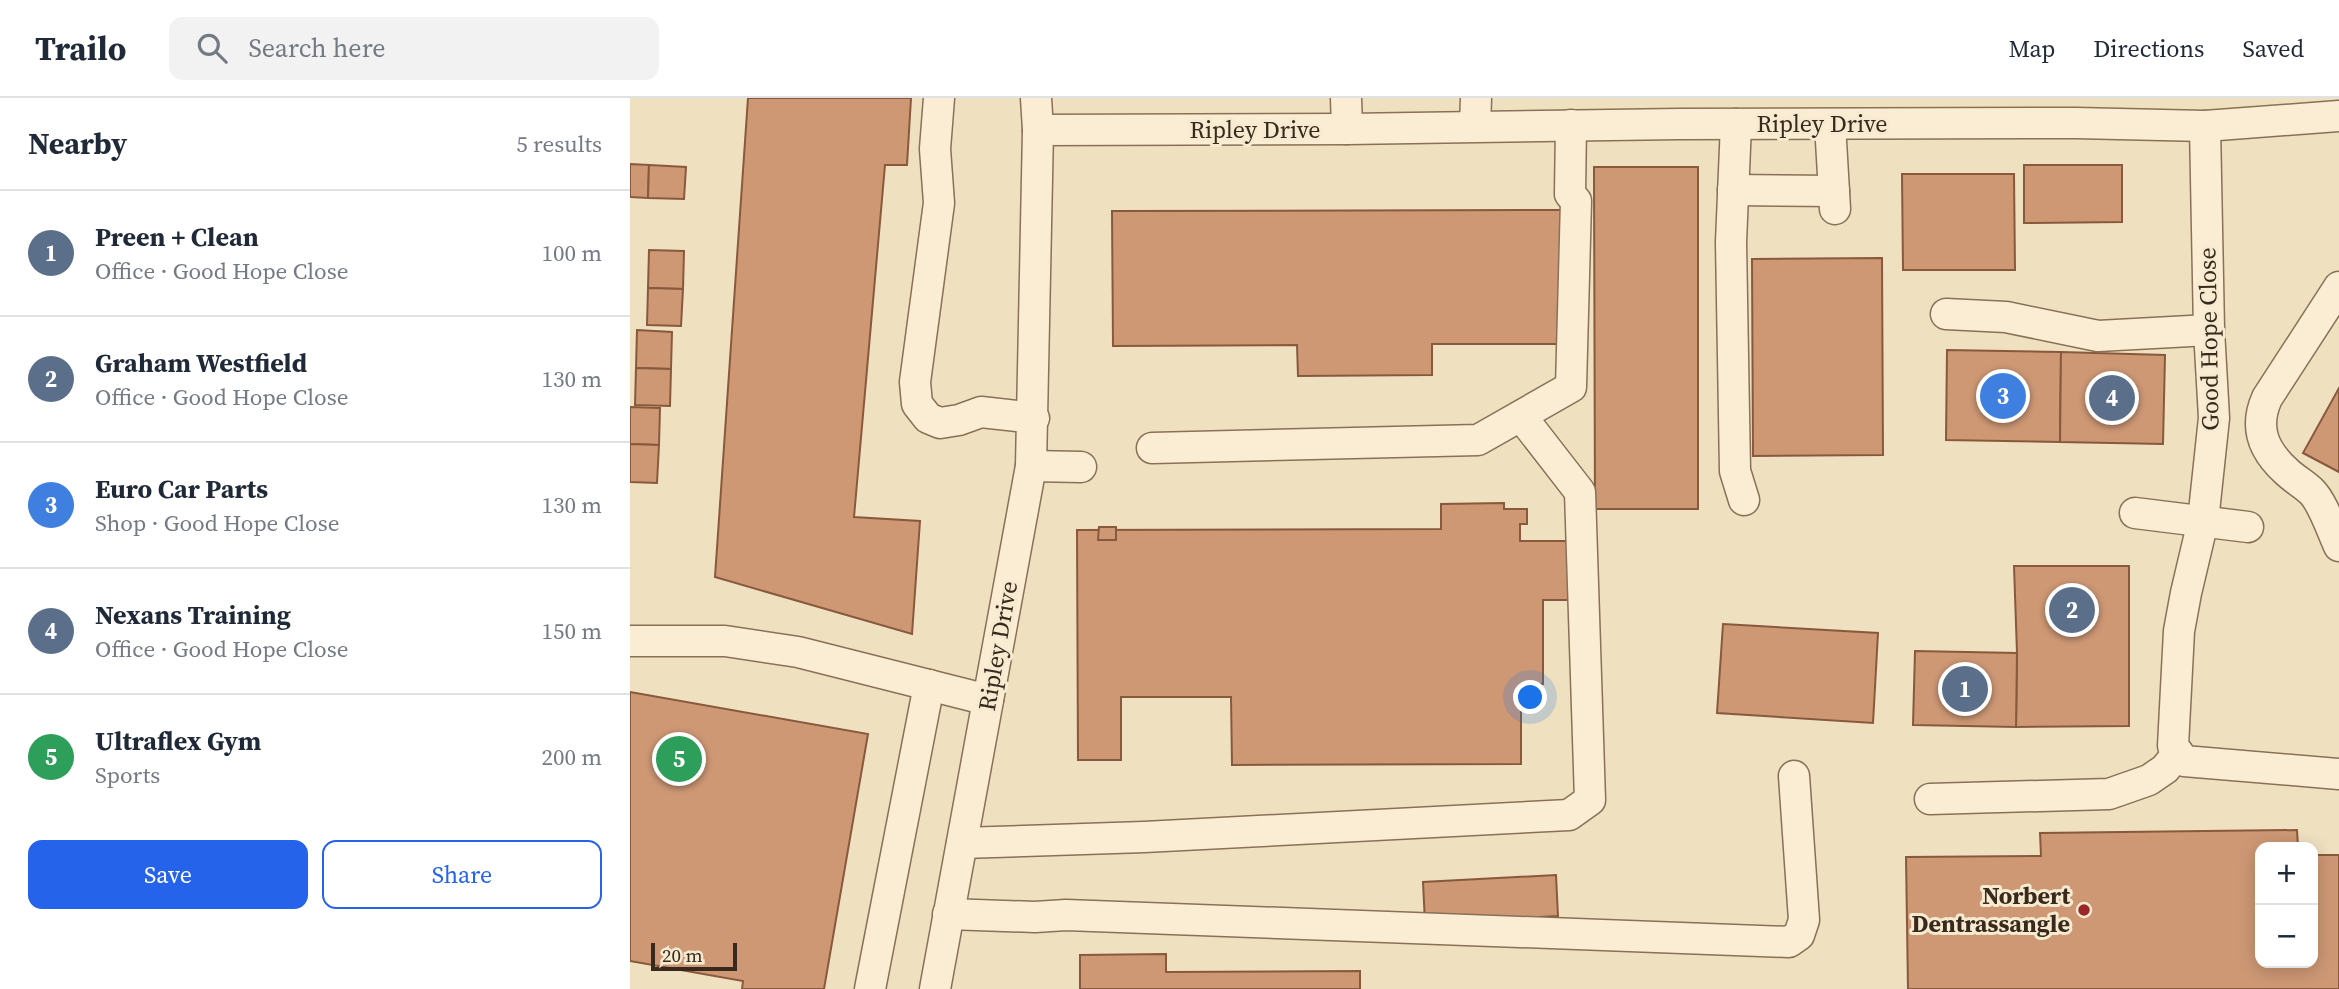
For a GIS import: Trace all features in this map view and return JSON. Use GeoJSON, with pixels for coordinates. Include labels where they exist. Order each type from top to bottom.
{"type":"FeatureCollection","features":[{"type":"Feature","properties":{"kind":"street"},"geometry":{"type":"LineString","coordinates":[[939,98],[935,149],[939,203],[915,382],[917,404],[928,418],[940,423],[981,412],[1034,418]]}},
{"type":"Feature","properties":{"kind":"street"},"geometry":{"type":"LineString","coordinates":[[1036,98],[1038,130]]}},
{"type":"Feature","properties":{"kind":"street"},"geometry":{"type":"LineString","coordinates":[[1346,98],[1347,129]]}},
{"type":"Feature","properties":{"kind":"street","name":"Ripley Drive"},"geometry":{"type":"LineString","coordinates":[[935,989],[1031,466],[1038,130],[1347,129],[1476,112],[1571,125],[1679,111],[1736,124],[1830,124],[1861,111],[2077,111],[2205,125],[2339,116]]}},
{"type":"Feature","properties":{"kind":"street"},"geometry":{"type":"LineString","coordinates":[[1736,124],[1731,242],[1735,471],[1744,500]]}},
{"type":"Feature","properties":{"kind":"street"},"geometry":{"type":"LineString","coordinates":[[1733,190],[1834,200],[1830,124]]}},
{"type":"Feature","properties":{"kind":"street"},"geometry":{"type":"LineString","coordinates":[[1152,448],[1478,440],[1571,387],[1576,201],[1570,194],[1571,125]]}},
{"type":"Feature","properties":{"kind":"street","name":"Good Hope Close"},"geometry":{"type":"LineString","coordinates":[[2178,753],[2173,746],[2179,631],[2203,521],[2214,418],[2209,330],[2205,125]]}},
{"type":"Feature","properties":{"kind":"street"},"geometry":{"type":"LineString","coordinates":[[2339,287],[2267,398],[2260,412],[2260,426],[2266,449],[2284,470],[2314,494],[2339,546]]}},
{"type":"Feature","properties":{"kind":"street"},"geometry":{"type":"LineString","coordinates":[[1946,314],[2006,317],[2098,336],[2209,330]]}},
{"type":"Feature","properties":{"kind":"street"},"geometry":{"type":"LineString","coordinates":[[962,843],[1144,837],[1569,815],[1590,800],[1580,492],[1521,416]]}},
{"type":"Feature","properties":{"kind":"street"},"geometry":{"type":"LineString","coordinates":[[1031,466],[1081,467]]}},
{"type":"Feature","properties":{"kind":"street"},"geometry":{"type":"LineString","coordinates":[[2135,513],[2248,527]]}},
{"type":"Feature","properties":{"kind":"street"},"geometry":{"type":"LineString","coordinates":[[630,641],[724,641],[798,652],[988,700]]}},
{"type":"Feature","properties":{"kind":"street"},"geometry":{"type":"LineString","coordinates":[[870,989],[929,685]]}},
{"type":"Feature","properties":{"kind":"street"},"geometry":{"type":"LineString","coordinates":[[1930,799],[2109,794],[2149,780],[2165,769],[2178,753],[2184,761],[2339,774]]}},
{"type":"Feature","properties":{"kind":"street"},"geometry":{"type":"LineString","coordinates":[[948,914],[1035,917],[1066,915],[1789,942],[1799,935],[1804,920],[1794,776]]}},
{"type":"Feature","properties":{"kind":"building"},"geometry":{"type":"Polygon","coordinates":[[[748,98],[911,98],[907,165],[885,165],[854,517],[920,521],[912,634],[715,577],[748,98]]]}},
{"type":"Feature","properties":{"kind":"building"},"geometry":{"type":"Polygon","coordinates":[[[630,164],[649,165],[648,198],[630,197],[630,164]]]}},
{"type":"Feature","properties":{"kind":"building"},"geometry":{"type":"Polygon","coordinates":[[[649,165],[686,167],[684,199],[648,198],[649,165]]]}},
{"type":"Feature","properties":{"kind":"building"},"geometry":{"type":"Polygon","coordinates":[[[2024,165],[2122,165],[2122,222],[2024,223],[2024,165]]]}},
{"type":"Feature","properties":{"kind":"building"},"geometry":{"type":"Polygon","coordinates":[[[1594,167],[1698,167],[1698,509],[1595,509],[1594,167]]]}},
{"type":"Feature","properties":{"kind":"building"},"geometry":{"type":"Polygon","coordinates":[[[1902,174],[2014,174],[2015,270],[1903,270],[1902,174]]]}},
{"type":"Feature","properties":{"kind":"building"},"geometry":{"type":"Polygon","coordinates":[[[1562,210],[1563,344],[1432,344],[1432,375],[1298,376],[1297,345],[1113,346],[1112,211],[1562,210]]]}},
{"type":"Feature","properties":{"kind":"building"},"geometry":{"type":"Polygon","coordinates":[[[649,250],[684,251],[683,289],[648,288],[649,250]]]}},
{"type":"Feature","properties":{"kind":"building"},"geometry":{"type":"Polygon","coordinates":[[[1882,258],[1883,455],[1753,456],[1752,259],[1882,258]]]}},
{"type":"Feature","properties":{"kind":"building"},"geometry":{"type":"Polygon","coordinates":[[[648,288],[683,289],[681,326],[647,325],[648,288]]]}},
{"type":"Feature","properties":{"kind":"building"},"geometry":{"type":"Polygon","coordinates":[[[637,330],[672,332],[671,369],[636,368],[637,330]]]}},
{"type":"Feature","properties":{"kind":"building"},"geometry":{"type":"Polygon","coordinates":[[[1947,350],[2061,352],[2060,442],[1946,440],[1947,350]]]}},
{"type":"Feature","properties":{"kind":"building"},"geometry":{"type":"Polygon","coordinates":[[[2061,352],[2165,355],[2163,444],[2060,442],[2061,352]]]}},
{"type":"Feature","properties":{"kind":"building"},"geometry":{"type":"Polygon","coordinates":[[[636,368],[671,369],[670,406],[635,405],[636,368]]]}},
{"type":"Feature","properties":{"kind":"building"},"geometry":{"type":"Polygon","coordinates":[[[2339,388],[2339,472],[2303,453],[2339,388]]]}},
{"type":"Feature","properties":{"kind":"building"},"geometry":{"type":"Polygon","coordinates":[[[630,407],[660,408],[659,445],[630,444],[630,407]]]}},
{"type":"Feature","properties":{"kind":"building"},"geometry":{"type":"Polygon","coordinates":[[[630,444],[659,445],[657,483],[630,482],[630,444]]]}},
{"type":"Feature","properties":{"kind":"building"},"geometry":{"type":"Polygon","coordinates":[[[1504,503],[1504,509],[1527,509],[1527,524],[1520,524],[1520,541],[1571,541],[1572,600],[1543,600],[1543,684],[1521,684],[1521,764],[1232,765],[1231,697],[1121,697],[1121,760],[1078,760],[1077,530],[1441,529],[1441,504],[1504,503]]]}},
{"type":"Feature","properties":{"kind":"building"},"geometry":{"type":"Polygon","coordinates":[[[1099,527],[1116,527],[1116,540],[1098,540],[1099,527]]]}},
{"type":"Feature","properties":{"kind":"building"},"geometry":{"type":"Polygon","coordinates":[[[2014,566],[2129,566],[2129,726],[2016,727],[2014,566]]]}},
{"type":"Feature","properties":{"kind":"building"},"geometry":{"type":"Polygon","coordinates":[[[1723,624],[1878,633],[1873,723],[1717,713],[1723,624]]]}},
{"type":"Feature","properties":{"kind":"building"},"geometry":{"type":"Polygon","coordinates":[[[1915,651],[2017,653],[2016,727],[1913,725],[1915,651]]]}},
{"type":"Feature","properties":{"kind":"building"},"geometry":{"type":"Polygon","coordinates":[[[630,692],[868,734],[824,989],[742,989],[743,981],[630,961],[630,692]]]}},
{"type":"Feature","properties":{"kind":"building","name":"Norbert Dentrassangle"},"geometry":{"type":"Polygon","coordinates":[[[2297,830],[2298,842],[2255,842],[2255,968],[2318,968],[2318,855],[2339,855],[2339,989],[1908,989],[1906,857],[2041,856],[2040,833],[2297,830]]]}},
{"type":"Feature","properties":{"kind":"building"},"geometry":{"type":"Polygon","coordinates":[[[1556,875],[1558,916],[1425,923],[1423,882],[1556,875]]]}},
{"type":"Feature","properties":{"kind":"building"},"geometry":{"type":"Polygon","coordinates":[[[1166,954],[1166,972],[1360,971],[1360,989],[1080,989],[1080,955],[1166,954]]]}},
{"type":"Feature","properties":{"kind":"place","name":"Euro Car Parts"},"geometry":{"type":"Point","coordinates":[2003,396]}},
{"type":"Feature","properties":{"kind":"place","name":"Nexans Training"},"geometry":{"type":"Point","coordinates":[2112,398]}},
{"type":"Feature","properties":{"kind":"place","name":"Graham Westfield"},"geometry":{"type":"Point","coordinates":[2072,610]}},
{"type":"Feature","properties":{"kind":"place","name":"Preen + Clean"},"geometry":{"type":"Point","coordinates":[1965,689]}},
{"type":"Feature","properties":{"kind":"place","name":"Ultraflex Gym"},"geometry":{"type":"Point","coordinates":[679,759]}},
{"type":"Feature","properties":{"kind":"place","name":"Norbert Dentrassangle"},"geometry":{"type":"Point","coordinates":[2084,910]}}]}
